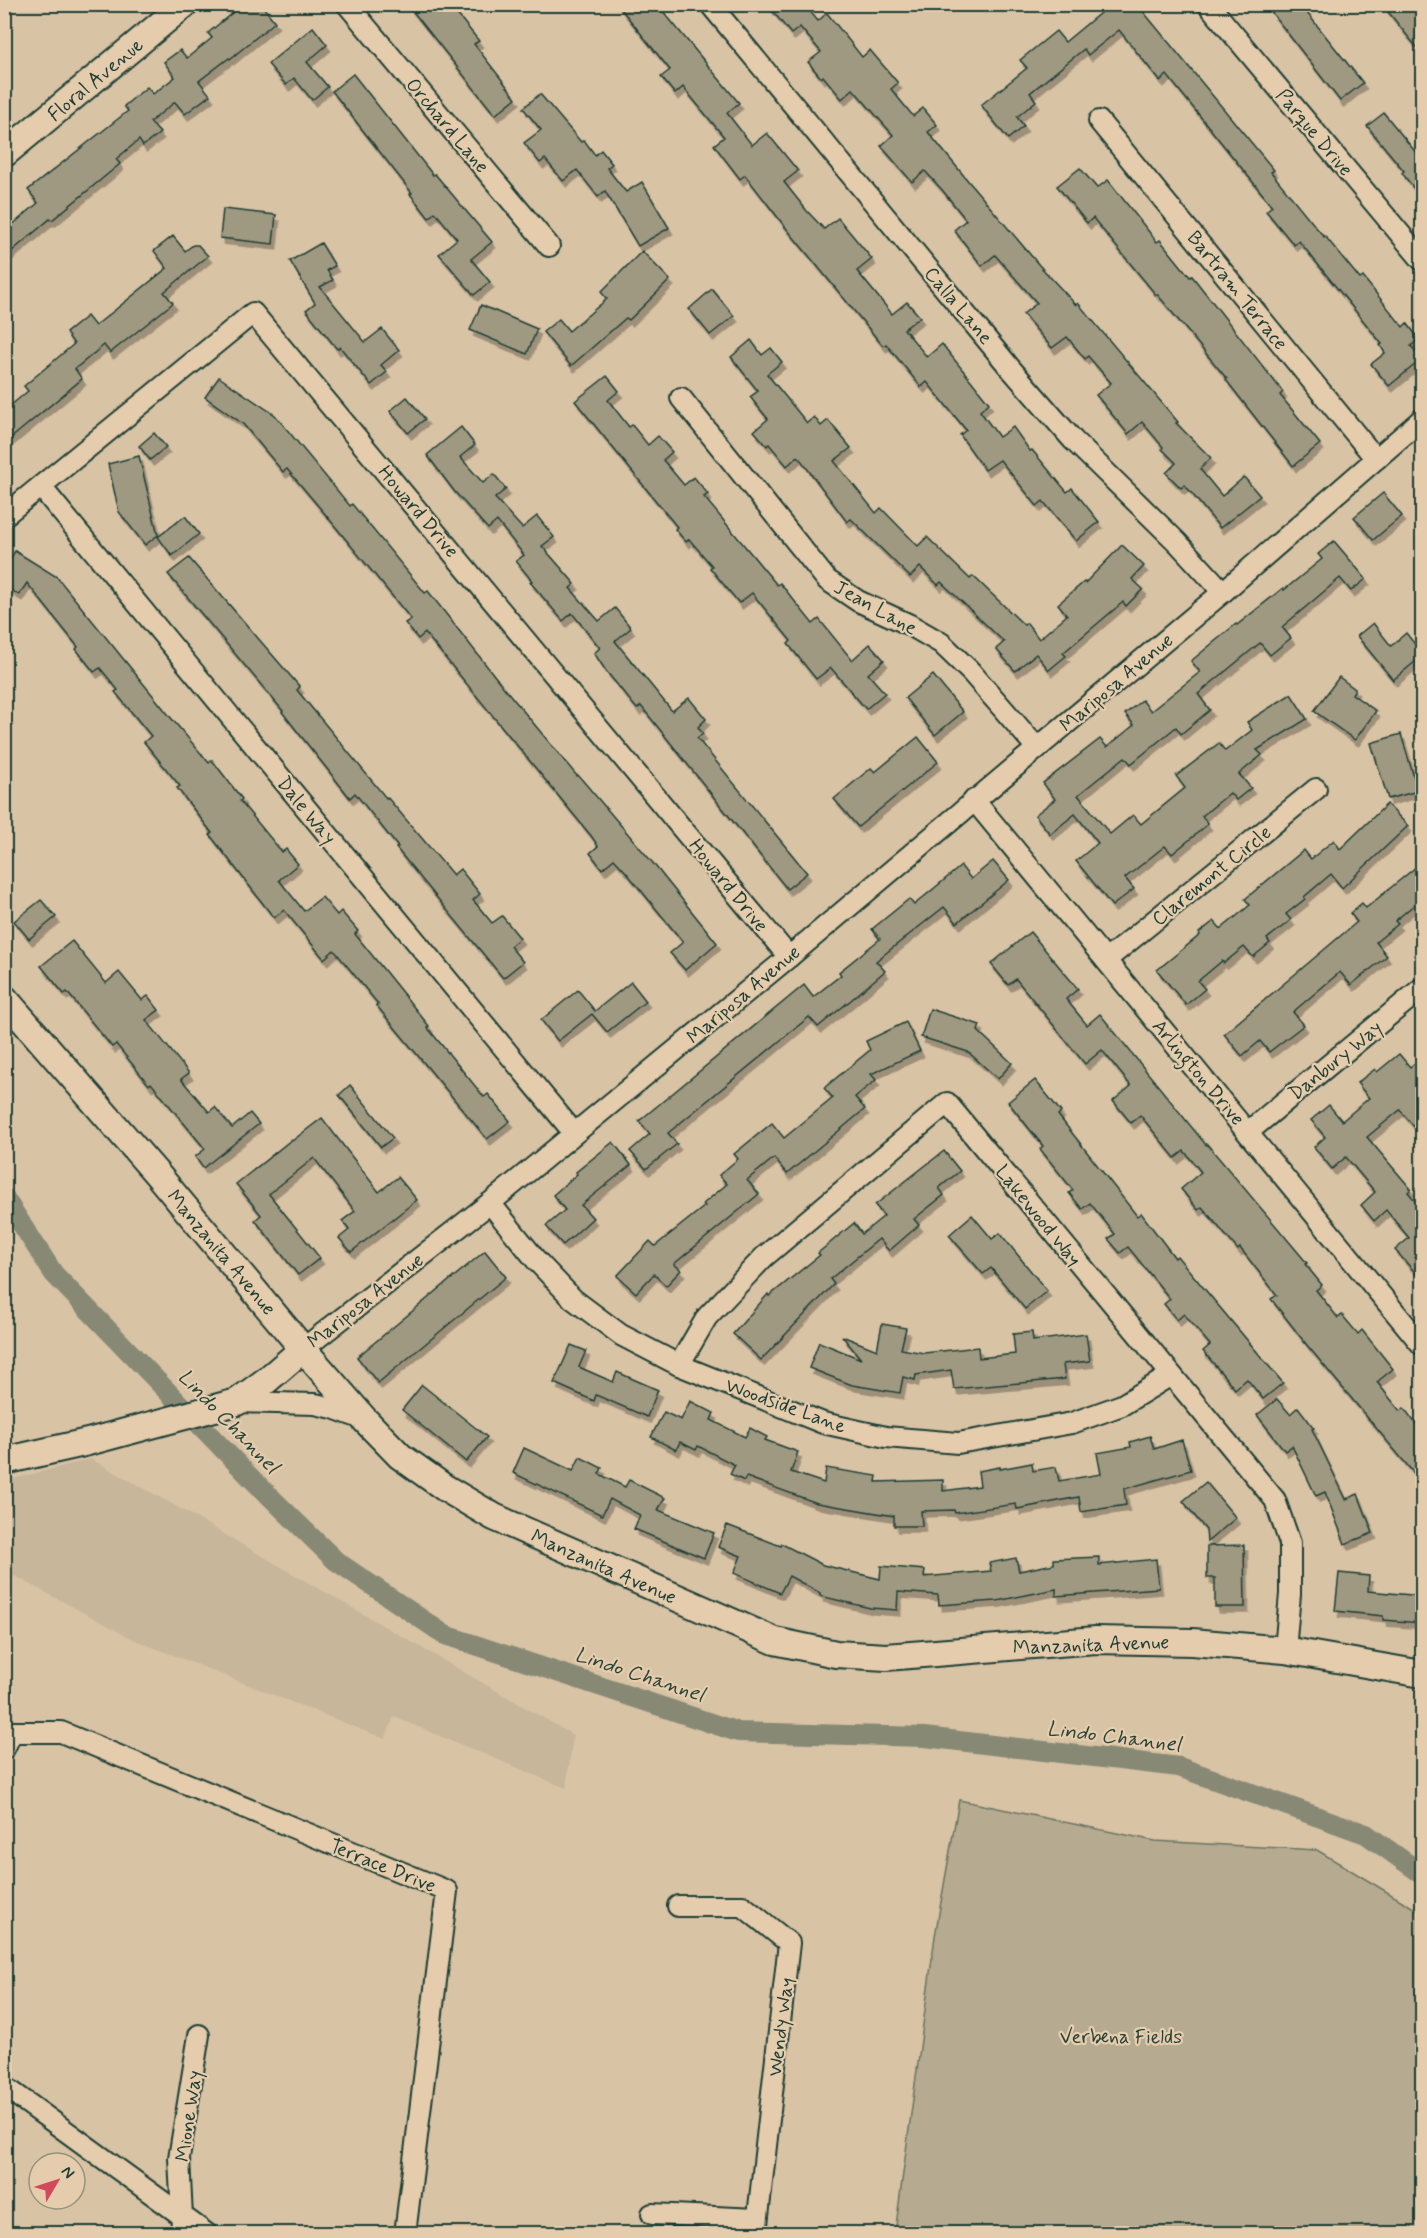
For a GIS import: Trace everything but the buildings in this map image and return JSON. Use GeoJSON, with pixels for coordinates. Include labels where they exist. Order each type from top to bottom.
{"type":"FeatureCollection","features":[{"type":"Feature","properties":{"kind":"street","name":"Floral Avenue"},"geometry":{"type":"LineString","coordinates":[[4,153],[185,4]]}},
{"type":"Feature","properties":{"kind":"street","name":"Orchard Lane"},"geometry":{"type":"LineString","coordinates":[[347,4],[549,246]]}},
{"type":"Feature","properties":{"kind":"street","name":"Calla Lane"},"geometry":{"type":"LineString","coordinates":[[710,4],[1004,360],[1073,440],[1178,543],[1223,592]]}},
{"type":"Feature","properties":{"kind":"street","name":"Parque Drive"},"geometry":{"type":"LineString","coordinates":[[1208,4],[1422,260]]}},
{"type":"Feature","properties":{"kind":"street","name":"Bartram Terrace"},"geometry":{"type":"LineString","coordinates":[[1099,121],[1376,459]]}},
{"type":"Feature","properties":{"kind":"street","name":"Howard Drive"},"geometry":{"type":"LineString","coordinates":[[4,516],[253,313],[789,957]]}},
{"type":"Feature","properties":{"kind":"street","name":"Jean Lane"},"geometry":{"type":"LineString","coordinates":[[681,398],[827,580],[858,601],[908,624],[941,643],[971,672],[1036,748]]}},
{"type":"Feature","properties":{"kind":"street","name":"Mariposa Avenue"},"geometry":{"type":"LineString","coordinates":[[4,1461],[88,1442],[237,1402],[267,1380],[303,1349],[490,1203],[789,957],[1223,592],[1422,419]]}},
{"type":"Feature","properties":{"kind":"street","name":"Dale Way"},"geometry":{"type":"LineString","coordinates":[[41,487],[574,1133]]}},
{"type":"Feature","properties":{"kind":"street","name":"Claremont Circle"},"geometry":{"type":"LineString","coordinates":[[1106,960],[1316,789]]}},
{"type":"Feature","properties":{"kind":"street","name":"Arlington Drive"},"geometry":{"type":"LineString","coordinates":[[974,800],[1422,1345]]}},
{"type":"Feature","properties":{"kind":"street","name":"Danbury Way"},"geometry":{"type":"LineString","coordinates":[[1248,1132],[1422,988]]}},
{"type":"Feature","properties":{"kind":"street","name":"Manzanita Avenue"},"geometry":{"type":"LineString","coordinates":[[4,998],[157,1174],[365,1420],[400,1456],[445,1488],[494,1517],[775,1641],[836,1654],[886,1657],[1096,1640],[1192,1642],[1285,1650],[1422,1674]]}},
{"type":"Feature","properties":{"kind":"street","name":"Lakewood Way"},"geometry":{"type":"LineString","coordinates":[[679,1365],[706,1317],[764,1257],[947,1103],[1275,1500],[1290,1543],[1290,1594],[1285,1650]]}},
{"type":"Feature","properties":{"kind":"street","name":"Woodside Lane"},"geometry":{"type":"LineString","coordinates":[[490,1203],[536,1260],[573,1299],[621,1335],[679,1365],[824,1423],[886,1437],[958,1443],[1072,1423],[1122,1405],[1171,1375]]}},
{"type":"Feature","properties":{"kind":"street"},"geometry":{"type":"LineString","coordinates":[[237,1402],[315,1404],[365,1420]]}},
{"type":"Feature","properties":{"kind":"street","name":"Terrace Drive"},"geometry":{"type":"LineString","coordinates":[[4,1749],[12,1732],[61,1732],[447,1891],[405,2234]]}},
{"type":"Feature","properties":{"kind":"street","name":"Wendy Way"},"geometry":{"type":"LineString","coordinates":[[678,1906],[743,1906],[789,1943],[757,2226]]}},
{"type":"Feature","properties":{"kind":"street","name":"Mione Way"},"geometry":{"type":"LineString","coordinates":[[182,2225],[179,2158],[199,2035]]}},
{"type":"Feature","properties":{"kind":"street"},"geometry":{"type":"LineString","coordinates":[[4,2086],[182,2225],[207,2234]]}},
{"type":"Feature","properties":{"kind":"street"},"geometry":{"type":"LineString","coordinates":[[652,2214],[757,2226]]}},
{"type":"Feature","properties":{"kind":"shaded area"},"geometry":{"type":"Polygon","coordinates":[[[91,1459],[573,1735],[566,1788],[394,1717],[385,1739],[135,1640],[15,1576],[5,1584],[5,1481],[91,1459]]]}},
{"type":"Feature","properties":{"kind":"green space","name":"Verbena Fields"},"geometry":{"type":"Polygon","coordinates":[[[959,1800],[1155,1841],[1317,1850],[1422,1913],[1422,2233],[895,2233],[935,1936],[959,1800]]]}},
{"type":"Feature","properties":{"kind":"waterway","name":"Lindo Channel"},"geometry":{"type":"LineString","coordinates":[[4,1197],[54,1274],[252,1479],[336,1561],[445,1635],[738,1732],[925,1737],[1179,1767],[1366,1834],[1422,1874]]}}]}
